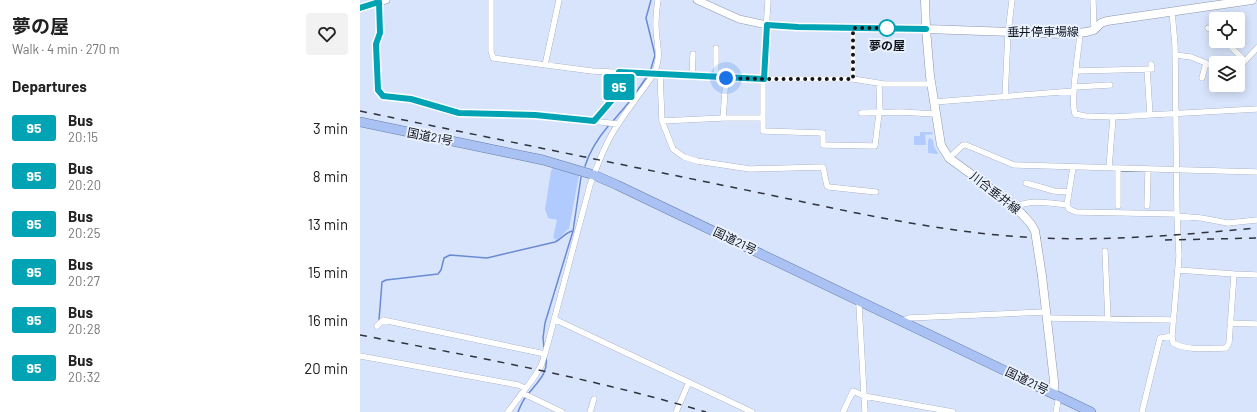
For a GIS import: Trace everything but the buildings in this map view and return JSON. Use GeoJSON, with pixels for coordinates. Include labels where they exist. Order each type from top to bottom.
{"type":"FeatureCollection","features":[{"type":"Feature","properties":{"kind":"highway","name":"国道21号"},"geometry":{"type":"LineString","coordinates":[[360,122],[543,160],[594,175],[903,321],[1091,412]]}},
{"type":"Feature","properties":{"kind":"main road","name":"川合垂井線"},"geometry":{"type":"LineString","coordinates":[[926,0],[926,29],[931,84],[941,145],[950,158],[1022,214],[1035,231],[1042,276],[1056,395]]}},
{"type":"Feature","properties":{"kind":"main road","name":"垂井停車場線"},"geometry":{"type":"LineString","coordinates":[[926,29],[1080,33],[1094,30],[1101,23],[1107,21],[1252,0]]}},
{"type":"Feature","properties":{"kind":"street"},"geometry":{"type":"LineString","coordinates":[[360,8],[386,0]]}},
{"type":"Feature","properties":{"kind":"street"},"geometry":{"type":"LineString","coordinates":[[491,0],[491,51],[493,58],[592,70],[652,74],[764,79],[853,79],[879,84],[931,84]]}},
{"type":"Feature","properties":{"kind":"street"},"geometry":{"type":"LineString","coordinates":[[545,65],[559,0]]}},
{"type":"Feature","properties":{"kind":"street"},"geometry":{"type":"LineString","coordinates":[[508,412],[523,390],[535,376],[545,354],[594,175],[601,156],[618,124],[658,66],[659,54],[656,22],[658,0]]}},
{"type":"Feature","properties":{"kind":"street"},"geometry":{"type":"LineString","coordinates":[[697,0],[739,19],[767,25],[798,27],[926,29]]}},
{"type":"Feature","properties":{"kind":"street"},"geometry":{"type":"LineString","coordinates":[[768,0],[762,118],[763,131],[823,134],[823,145],[875,146],[880,112],[879,84]]}},
{"type":"Feature","properties":{"kind":"street"},"geometry":{"type":"LineString","coordinates":[[1005,97],[1008,32],[1012,0]]}},
{"type":"Feature","properties":{"kind":"street"},"geometry":{"type":"LineString","coordinates":[[1093,0],[1094,30]]}},
{"type":"Feature","properties":{"kind":"street"},"geometry":{"type":"LineString","coordinates":[[379,2],[380,33],[376,44],[378,90],[383,96],[411,99],[459,113],[535,115],[618,124]]}},
{"type":"Feature","properties":{"kind":"street"},"geometry":{"type":"LineString","coordinates":[[1172,12],[1175,55],[1176,170],[1179,256],[1172,336],[1173,343],[1186,348],[1226,348],[1229,344],[1234,274]]}},
{"type":"Feature","properties":{"kind":"street"},"geometry":{"type":"LineString","coordinates":[[853,28],[853,79]]}},
{"type":"Feature","properties":{"kind":"street"},"geometry":{"type":"LineString","coordinates":[[1080,33],[1076,72],[1075,114],[1112,117],[1257,109]]}},
{"type":"Feature","properties":{"kind":"street"},"geometry":{"type":"LineString","coordinates":[[716,48],[716,77]]}},
{"type":"Feature","properties":{"kind":"street"},"geometry":{"type":"LineString","coordinates":[[1232,48],[1240,56]]}},
{"type":"Feature","properties":{"kind":"street"},"geometry":{"type":"LineString","coordinates":[[1245,61],[1257,48]]}},
{"type":"Feature","properties":{"kind":"street"},"geometry":{"type":"LineString","coordinates":[[692,54],[692,76]]}},
{"type":"Feature","properties":{"kind":"street"},"geometry":{"type":"LineString","coordinates":[[1175,55],[1191,57],[1209,65]]}},
{"type":"Feature","properties":{"kind":"street"},"geometry":{"type":"LineString","coordinates":[[1202,78],[1206,63]]}},
{"type":"Feature","properties":{"kind":"street"},"geometry":{"type":"LineString","coordinates":[[1076,72],[1147,70],[1152,69],[1151,64]]}},
{"type":"Feature","properties":{"kind":"street"},"geometry":{"type":"LineString","coordinates":[[1147,70],[1150,115]]}},
{"type":"Feature","properties":{"kind":"street"},"geometry":{"type":"LineString","coordinates":[[594,121],[619,92],[619,72]]}},
{"type":"Feature","properties":{"kind":"street"},"geometry":{"type":"LineString","coordinates":[[652,74],[662,121],[673,149],[684,157],[697,161],[750,169],[823,167],[827,186],[829,187],[876,192]]}},
{"type":"Feature","properties":{"kind":"street"},"geometry":{"type":"LineString","coordinates":[[723,118],[726,78]]}},
{"type":"Feature","properties":{"kind":"street"},"geometry":{"type":"LineString","coordinates":[[934,102],[1005,97],[1110,85]]}},
{"type":"Feature","properties":{"kind":"street"},"geometry":{"type":"LineString","coordinates":[[861,113],[880,112],[935,114]]}},
{"type":"Feature","properties":{"kind":"street"},"geometry":{"type":"LineString","coordinates":[[1109,168],[1112,117]]}},
{"type":"Feature","properties":{"kind":"street"},"geometry":{"type":"LineString","coordinates":[[662,121],[762,118]]}},
{"type":"Feature","properties":{"kind":"street"},"geometry":{"type":"LineString","coordinates":[[950,158],[963,145],[966,145],[1014,165],[1257,172]]}},
{"type":"Feature","properties":{"kind":"street"},"geometry":{"type":"LineString","coordinates":[[1073,167],[1068,205],[1069,209],[1076,212],[1177,215],[1228,223],[1257,220]]}},
{"type":"Feature","properties":{"kind":"street"},"geometry":{"type":"LineString","coordinates":[[1118,168],[1118,206]]}},
{"type":"Feature","properties":{"kind":"street"},"geometry":{"type":"LineString","coordinates":[[1147,206],[1148,170]]}},
{"type":"Feature","properties":{"kind":"street"},"geometry":{"type":"LineString","coordinates":[[1026,183],[1054,191],[1069,192]]}},
{"type":"Feature","properties":{"kind":"street"},"geometry":{"type":"LineString","coordinates":[[1014,207],[1022,203],[1037,202],[1068,205]]}},
{"type":"Feature","properties":{"kind":"street"},"geometry":{"type":"LineString","coordinates":[[1105,251],[1108,319]]}},
{"type":"Feature","properties":{"kind":"street"},"geometry":{"type":"LineString","coordinates":[[1178,270],[1257,275]]}},
{"type":"Feature","properties":{"kind":"street"},"geometry":{"type":"LineString","coordinates":[[860,301],[865,412]]}},
{"type":"Feature","properties":{"kind":"street"},"geometry":{"type":"LineString","coordinates":[[903,321],[908,318],[1046,315],[1108,319],[1174,320]]}},
{"type":"Feature","properties":{"kind":"street"},"geometry":{"type":"LineString","coordinates":[[554,319],[752,412]]}},
{"type":"Feature","properties":{"kind":"street"},"geometry":{"type":"LineString","coordinates":[[377,326],[383,320],[545,354]]}},
{"type":"Feature","properties":{"kind":"street"},"geometry":{"type":"LineString","coordinates":[[1230,323],[1257,324]]}},
{"type":"Feature","properties":{"kind":"street"},"geometry":{"type":"LineString","coordinates":[[1142,412],[1160,338],[1172,336]]}},
{"type":"Feature","properties":{"kind":"street"},"geometry":{"type":"LineString","coordinates":[[360,356],[518,385],[523,390],[562,412]]}},
{"type":"Feature","properties":{"kind":"street"},"geometry":{"type":"LineString","coordinates":[[676,412],[690,382]]}},
{"type":"Feature","properties":{"kind":"street"},"geometry":{"type":"LineString","coordinates":[[843,412],[853,391],[864,396],[953,412]]}},
{"type":"Feature","properties":{"kind":"street"},"geometry":{"type":"LineString","coordinates":[[1056,395],[1058,401],[1056,412]]}},
{"type":"Feature","properties":{"kind":"street"},"geometry":{"type":"LineString","coordinates":[[590,412],[594,399]]}},
{"type":"Feature","properties":{"kind":"shaded area"},"geometry":{"type":"Polygon","coordinates":[[[920,132],[932,132],[933,134],[925,135],[926,145],[914,145],[914,136],[920,136],[920,132]]]}},
{"type":"Feature","properties":{"kind":"shaded area"},"geometry":{"type":"Polygon","coordinates":[[[929,138],[933,140],[934,147],[938,153],[937,154],[928,153],[929,138]]]}},
{"type":"Feature","properties":{"kind":"shaded area"},"geometry":{"type":"Polygon","coordinates":[[[553,167],[579,175],[569,229],[557,240],[553,238],[557,220],[548,218],[545,209],[551,171],[553,167]]]}},
{"type":"Feature","properties":{"kind":"waterway"},"geometry":{"type":"LineString","coordinates":[[650,72],[655,55],[646,18],[651,0]]}},
{"type":"Feature","properties":{"kind":"waterway"},"geometry":{"type":"LineString","coordinates":[[613,121],[630,101],[648,75]]}},
{"type":"Feature","properties":{"kind":"waterway"},"geometry":{"type":"LineString","coordinates":[[585,166],[595,144],[609,125]]}},
{"type":"Feature","properties":{"kind":"waterway"},"geometry":{"type":"LineString","coordinates":[[544,347],[543,338],[545,323],[573,231],[581,177]]}},
{"type":"Feature","properties":{"kind":"waterway"},"geometry":{"type":"LineString","coordinates":[[379,320],[382,282],[386,280],[438,274],[441,270],[444,258],[450,255],[487,258],[555,242],[573,231]]}},
{"type":"Feature","properties":{"kind":"waterway"},"geometry":{"type":"LineString","coordinates":[[518,412],[524,400],[543,374],[546,357]]}},
{"type":"Feature","properties":{"kind":"railway"},"geometry":{"type":"LineString","coordinates":[[360,111],[847,211],[952,230],[1024,237],[1082,239],[1170,235],[1257,228]]}},
{"type":"Feature","properties":{"kind":"railway"},"geometry":{"type":"LineString","coordinates":[[1165,240],[1257,238]]}},
{"type":"Feature","properties":{"kind":"railway"},"geometry":{"type":"LineString","coordinates":[[360,335],[577,378],[706,412]]}},
{"type":"Feature","properties":{"kind":"bus line","name":"95"},"geometry":{"type":"LineString","coordinates":[[360,8],[379,2],[380,33],[376,44],[378,90],[383,96],[411,99],[459,113],[522,114],[594,121],[619,92],[619,72],[764,79],[767,25],[798,27],[926,29]]}},
{"type":"Feature","properties":{"kind":"place","name":"夢の屋"},"geometry":{"type":"Point","coordinates":[887,28]}},
{"type":"Feature","properties":{"kind":"route"},"geometry":{"type":"LineString","coordinates":[[726,78],[853,79],[853,28],[893,28],[887,28]]}}]}
